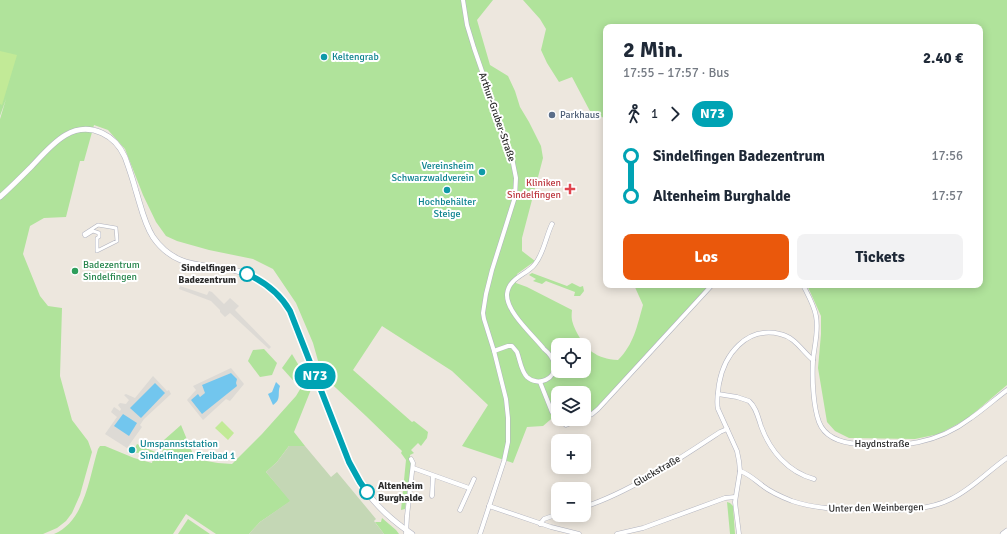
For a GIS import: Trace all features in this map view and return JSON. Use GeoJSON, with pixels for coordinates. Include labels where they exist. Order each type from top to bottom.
{"type":"FeatureCollection","features":[{"type":"Feature","properties":{"kind":"street","name":"Arthur-Gruber-Straße"},"geometry":{"type":"LineString","coordinates":[[463,0],[467,25],[512,158],[516,178],[516,187],[512,205],[502,236],[484,306],[484,319],[506,399],[508,442],[504,461],[480,534]]}},
{"type":"Feature","properties":{"kind":"street"},"geometry":{"type":"LineString","coordinates":[[0,197],[50,146],[64,135],[80,130],[94,130],[106,135],[116,142],[125,157],[147,224],[154,238],[162,247],[173,256],[190,264],[247,274],[271,288],[283,300],[295,322],[335,429],[355,473],[374,501],[407,532],[412,534]]}},
{"type":"Feature","properties":{"kind":"street"},"geometry":{"type":"LineString","coordinates":[[494,351],[504,346],[512,346],[517,352],[525,375],[532,380],[540,382],[546,380],[552,374],[554,367],[553,359],[515,315],[508,302],[507,295],[510,284],[534,266],[538,260],[552,224]]}},
{"type":"Feature","properties":{"kind":"street"},"geometry":{"type":"LineString","coordinates":[[98,225],[116,228],[117,242],[97,251],[97,238],[99,237],[99,233],[94,231],[84,236],[84,234],[98,225]]}},
{"type":"Feature","properties":{"kind":"street"},"geometry":{"type":"LineString","coordinates":[[591,414],[598,409],[709,288]]}},
{"type":"Feature","properties":{"kind":"street","name":"Haydnstraße"},"geometry":{"type":"LineString","coordinates":[[804,288],[814,307],[816,316],[817,336],[813,360],[814,398],[819,422],[822,428],[830,436],[839,441],[889,446],[911,445],[927,441],[963,424],[1007,390]]}},
{"type":"Feature","properties":{"kind":"street"},"geometry":{"type":"LineString","coordinates":[[739,534],[735,497],[740,471],[739,461],[717,406],[722,373],[728,359],[742,342],[755,334],[770,332],[789,337],[813,360]]}},
{"type":"Feature","properties":{"kind":"street"},"geometry":{"type":"LineString","coordinates":[[540,382],[551,410]]}},
{"type":"Feature","properties":{"kind":"street"},"geometry":{"type":"LineString","coordinates":[[718,394],[749,400],[769,442],[784,464],[797,473],[814,479]]}},
{"type":"Feature","properties":{"kind":"street","name":"Gluckstraße"},"geometry":{"type":"LineString","coordinates":[[591,503],[610,496],[639,481],[727,429]]}},
{"type":"Feature","properties":{"kind":"street","name":"Unter den Weinbergen"},"geometry":{"type":"LineString","coordinates":[[740,471],[746,473],[771,492],[800,504],[835,510],[912,509],[938,505],[951,500],[971,487],[990,470],[1007,458]]}},
{"type":"Feature","properties":{"kind":"street"},"geometry":{"type":"LineString","coordinates":[[407,532],[407,516],[413,468],[412,459]]}},
{"type":"Feature","properties":{"kind":"street"},"geometry":{"type":"LineString","coordinates":[[413,468],[469,488]]}},
{"type":"Feature","properties":{"kind":"street"},"geometry":{"type":"LineString","coordinates":[[432,496],[434,476]]}},
{"type":"Feature","properties":{"kind":"street"},"geometry":{"type":"LineString","coordinates":[[460,510],[474,479]]}},
{"type":"Feature","properties":{"kind":"street"},"geometry":{"type":"LineString","coordinates":[[617,534],[643,528],[725,498],[735,497]]}},
{"type":"Feature","properties":{"kind":"street"},"geometry":{"type":"LineString","coordinates":[[489,506],[540,524],[578,534]]}},
{"type":"Feature","properties":{"kind":"street"},"geometry":{"type":"LineString","coordinates":[[540,524],[544,519],[551,516]]}},
{"type":"Feature","properties":{"kind":"street"},"geometry":{"type":"LineString","coordinates":[[1003,534],[1007,531]]}},
{"type":"Feature","properties":{"kind":"green space"},"geometry":{"type":"Polygon","coordinates":[[[0,0],[493,0],[477,20],[490,65],[508,76],[520,107],[541,146],[543,158],[522,238],[522,251],[535,261],[517,274],[516,283],[572,310],[573,323],[580,338],[551,338],[551,378],[591,378],[591,351],[603,358],[618,360],[628,348],[637,327],[643,305],[635,288],[706,288],[653,348],[594,410],[591,412],[591,386],[551,386],[551,419],[543,426],[527,427],[513,463],[462,446],[488,405],[452,371],[382,326],[353,370],[412,422],[414,421],[428,432],[427,438],[421,446],[418,443],[411,450],[414,453],[410,455],[411,466],[405,509],[401,510],[406,460],[401,453],[402,451],[322,375],[313,343],[296,303],[273,269],[253,259],[209,250],[177,241],[166,236],[156,222],[143,195],[125,149],[108,130],[94,125],[84,161],[80,161],[66,217],[44,218],[30,226],[23,254],[40,296],[48,306],[62,308],[60,376],[72,420],[88,441],[92,452],[80,495],[72,513],[66,521],[57,528],[43,534],[0,534],[0,119],[6,99],[0,116],[0,0]]]}},
{"type":"Feature","properties":{"kind":"green space"},"geometry":{"type":"Polygon","coordinates":[[[523,0],[1007,0],[1007,385],[967,419],[939,434],[915,439],[849,438],[835,431],[827,422],[818,368],[821,316],[808,288],[983,288],[983,24],[603,24],[603,117],[592,115],[572,77],[559,82],[541,50],[546,29],[540,19],[523,0]]]}},
{"type":"Feature","properties":{"kind":"green space"},"geometry":{"type":"Polygon","coordinates":[[[0,51],[17,55],[2,105],[0,104],[0,51]]]}},
{"type":"Feature","properties":{"kind":"green space"},"geometry":{"type":"Polygon","coordinates":[[[532,273],[567,286],[572,283],[580,287],[583,286],[584,291],[580,296],[574,296],[575,292],[546,281],[542,284],[533,281],[536,279],[529,275],[532,273]]]}},
{"type":"Feature","properties":{"kind":"green space"},"geometry":{"type":"Polygon","coordinates":[[[264,349],[277,363],[272,375],[260,377],[248,361],[253,350],[264,349]]]}},
{"type":"Feature","properties":{"kind":"green space"},"geometry":{"type":"Polygon","coordinates":[[[292,354],[305,376],[300,388],[282,368],[292,354]]]}},
{"type":"Feature","properties":{"kind":"green space"},"geometry":{"type":"Polygon","coordinates":[[[308,376],[312,387],[294,432],[305,446],[289,446],[277,462],[266,472],[291,501],[260,522],[249,534],[216,534],[186,514],[173,534],[54,534],[64,528],[73,519],[79,509],[84,498],[100,446],[105,446],[134,458],[152,463],[153,459],[143,454],[133,452],[137,444],[162,455],[164,440],[181,425],[195,459],[232,464],[262,434],[296,396],[308,376]]]}},
{"type":"Feature","properties":{"kind":"green space"},"geometry":{"type":"Polygon","coordinates":[[[222,421],[234,433],[228,440],[215,428],[222,421]]]}},
{"type":"Feature","properties":{"kind":"green space"},"geometry":{"type":"Polygon","coordinates":[[[289,446],[305,446],[331,477],[337,472],[376,519],[374,521],[384,534],[249,534],[260,522],[290,501],[266,472],[277,462],[289,446]]]}},
{"type":"Feature","properties":{"kind":"green space"},"geometry":{"type":"Polygon","coordinates":[[[727,502],[733,506],[735,534],[730,534],[727,502]]]}},
{"type":"Feature","properties":{"kind":"green space"},"geometry":{"type":"Polygon","coordinates":[[[382,518],[399,534],[384,534],[375,522],[381,522],[382,518]]]}},
{"type":"Feature","properties":{"kind":"green space"},"geometry":{"type":"Polygon","coordinates":[[[188,519],[210,534],[178,534],[188,519]]]}},
{"type":"Feature","properties":{"kind":"shaded area"},"geometry":{"type":"Polygon","coordinates":[[[180,286],[207,295],[209,291],[212,292],[224,304],[230,298],[239,306],[235,310],[271,347],[269,349],[230,313],[225,317],[211,301],[179,289],[180,286]]]}},
{"type":"Feature","properties":{"kind":"shaded area"},"geometry":{"type":"Polygon","coordinates":[[[231,368],[244,384],[230,401],[226,399],[203,420],[187,400],[196,390],[193,386],[231,368]],[[231,373],[202,386],[206,393],[200,397],[198,395],[202,413],[233,376],[231,373]]]}},
{"type":"Feature","properties":{"kind":"shaded area"},"geometry":{"type":"Polygon","coordinates":[[[153,376],[167,391],[169,390],[171,394],[144,419],[140,425],[142,427],[127,448],[105,434],[117,417],[111,412],[114,407],[120,411],[121,409],[118,405],[120,403],[126,404],[129,400],[124,395],[126,394],[135,398],[153,376]]]}},
{"type":"Feature","properties":{"kind":"water"},"geometry":{"type":"Polygon","coordinates":[[[231,373],[237,379],[237,386],[202,414],[191,400],[198,394],[200,397],[205,393],[202,385],[231,373]]]}},
{"type":"Feature","properties":{"kind":"water"},"geometry":{"type":"Polygon","coordinates":[[[276,382],[280,386],[279,396],[276,403],[273,405],[268,394],[272,392],[276,382]]]}},
{"type":"Feature","properties":{"kind":"water"},"geometry":{"type":"Polygon","coordinates":[[[155,383],[165,393],[141,418],[130,408],[155,383]]]}},
{"type":"Feature","properties":{"kind":"water"},"geometry":{"type":"Polygon","coordinates":[[[123,414],[137,423],[129,436],[114,426],[123,414]]]}},
{"type":"Feature","properties":{"kind":"bus line","name":"N73"},"geometry":{"type":"LineString","coordinates":[[247,274],[271,288],[283,300],[290,311],[349,462],[367,492]]}},
{"type":"Feature","properties":{"kind":"place","name":"Keltengrab"},"geometry":{"type":"Point","coordinates":[324,57]}},
{"type":"Feature","properties":{"kind":"place","name":"Parkhaus"},"geometry":{"type":"Point","coordinates":[552,115]}},
{"type":"Feature","properties":{"kind":"place","name":"Vereinsheim Schwarzwaldverein"},"geometry":{"type":"Point","coordinates":[482,172]}},
{"type":"Feature","properties":{"kind":"place","name":"Kliniken Sindelfingen"},"geometry":{"type":"Point","coordinates":[570,189]}},
{"type":"Feature","properties":{"kind":"place","name":"Hochbehälter Steige"},"geometry":{"type":"Point","coordinates":[447,190]}},
{"type":"Feature","properties":{"kind":"place","name":"Badezentrum Sindelfingen"},"geometry":{"type":"Point","coordinates":[75,271]}},
{"type":"Feature","properties":{"kind":"place","name":"Sindelfingen Badezentrum"},"geometry":{"type":"Point","coordinates":[247,274]}},
{"type":"Feature","properties":{"kind":"place","name":"Umspannststation Sindelfingen Freibad 1"},"geometry":{"type":"Point","coordinates":[132,450]}},
{"type":"Feature","properties":{"kind":"place","name":"Altenheim Burghalde"},"geometry":{"type":"Point","coordinates":[367,492]}}]}
